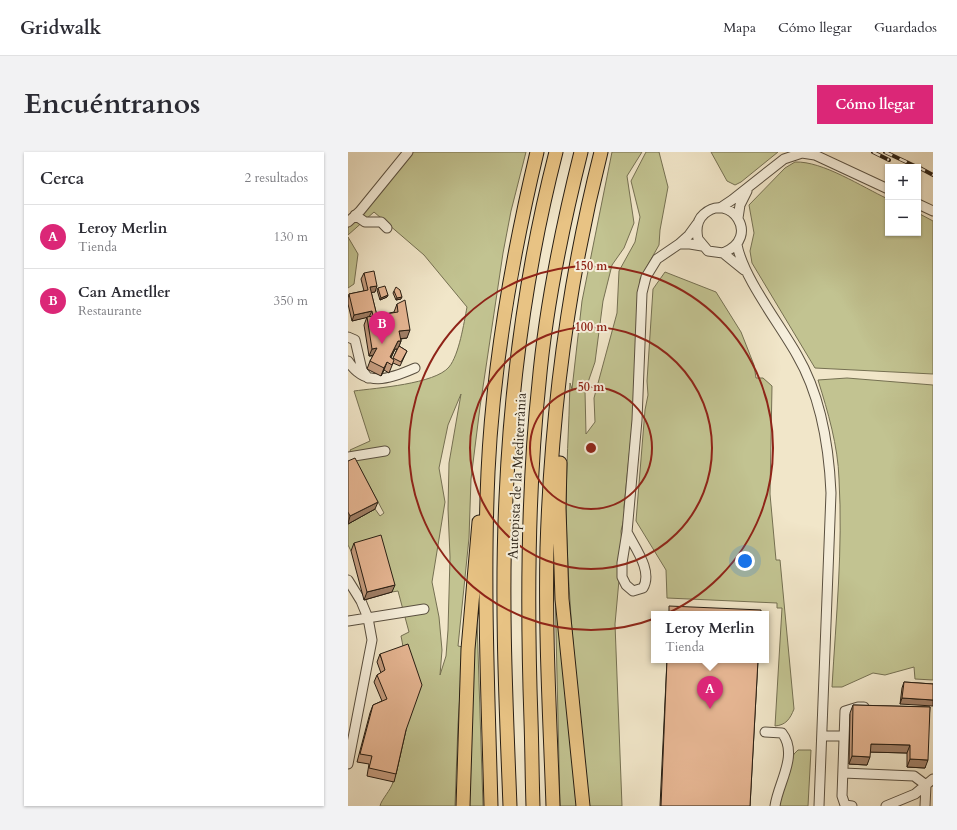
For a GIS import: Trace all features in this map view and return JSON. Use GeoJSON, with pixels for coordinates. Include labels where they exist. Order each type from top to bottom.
{"type":"FeatureCollection","features":[{"type":"Feature","properties":{"kind":"highway"},"geometry":{"type":"LineString","coordinates":[[463,806],[468,649],[482,481],[515,253],[537,152]]}},
{"type":"Feature","properties":{"kind":"highway","name":"Autopista de la Mediterrània"},"geometry":{"type":"LineString","coordinates":[[510,806],[504,587],[508,457],[525,307],[540,224],[556,152]]}},
{"type":"Feature","properties":{"kind":"highway","name":"Autopista de la Mediterrània"},"geometry":{"type":"LineString","coordinates":[[533,806],[528,580],[530,486],[534,429],[539,381],[559,252],[581,152]]}},
{"type":"Feature","properties":{"kind":"highway"},"geometry":{"type":"LineString","coordinates":[[553,806],[548,647],[547,550],[552,459],[562,357],[581,239],[601,152]]}},
{"type":"Feature","properties":{"kind":"highway"},"geometry":{"type":"LineString","coordinates":[[562,357],[559,508],[561,561],[565,625],[583,806]]}},
{"type":"Feature","properties":{"kind":"highway"},"geometry":{"type":"LineString","coordinates":[[491,806],[486,572],[488,471],[494,401]]}},
{"type":"Feature","properties":{"kind":"street"},"geometry":{"type":"LineString","coordinates":[[348,222],[408,152]]}},
{"type":"Feature","properties":{"kind":"street"},"geometry":{"type":"LineString","coordinates":[[627,532],[645,569],[647,581],[643,588],[632,591],[622,578],[637,420],[642,293],[646,277],[657,259],[689,235],[706,212],[720,208],[749,188],[778,163],[802,152],[815,155],[885,188]]}},
{"type":"Feature","properties":{"kind":"street"},"geometry":{"type":"LineString","coordinates":[[724,253],[737,245],[742,231],[738,218],[740,205],[749,188]]}},
{"type":"Feature","properties":{"kind":"street"},"geometry":{"type":"LineString","coordinates":[[921,205],[933,211]]}},
{"type":"Feature","properties":{"kind":"street"},"geometry":{"type":"LineString","coordinates":[[720,208],[730,211],[738,218]]}},
{"type":"Feature","properties":{"kind":"street"},"geometry":{"type":"LineString","coordinates":[[355,215],[365,222],[381,222],[387,228]]}},
{"type":"Feature","properties":{"kind":"street"},"geometry":{"type":"LineString","coordinates":[[697,224],[697,235],[702,246],[708,251],[724,253],[738,263],[748,274]]}},
{"type":"Feature","properties":{"kind":"street"},"geometry":{"type":"LineString","coordinates":[[678,244],[702,246]]}},
{"type":"Feature","properties":{"kind":"street"},"geometry":{"type":"LineString","coordinates":[[737,245],[748,274],[808,376],[816,397],[827,447],[831,493],[818,806]]}},
{"type":"Feature","properties":{"kind":"street"},"geometry":{"type":"LineString","coordinates":[[348,337],[355,340],[362,370],[369,379]]}},
{"type":"Feature","properties":{"kind":"street"},"geometry":{"type":"LineString","coordinates":[[348,361],[357,373],[369,379],[386,378],[415,368]]}},
{"type":"Feature","properties":{"kind":"street"},"geometry":{"type":"LineString","coordinates":[[348,457],[385,451]]}},
{"type":"Feature","properties":{"kind":"street"},"geometry":{"type":"LineString","coordinates":[[348,580],[361,601],[368,618],[372,640],[348,764]]}},
{"type":"Feature","properties":{"kind":"street"},"geometry":{"type":"LineString","coordinates":[[348,622],[424,609]]}},
{"type":"Feature","properties":{"kind":"street"},"geometry":{"type":"LineString","coordinates":[[852,806],[845,805],[842,796],[845,712],[858,707],[873,708]]}},
{"type":"Feature","properties":{"kind":"street"},"geometry":{"type":"LineString","coordinates":[[765,732],[782,733],[789,747],[784,778],[775,806]]}},
{"type":"Feature","properties":{"kind":"street"},"geometry":{"type":"LineString","coordinates":[[822,736],[844,736]]}},
{"type":"Feature","properties":{"kind":"street"},"geometry":{"type":"LineString","coordinates":[[843,773],[914,776],[930,782]]}},
{"type":"Feature","properties":{"kind":"street"},"geometry":{"type":"LineString","coordinates":[[886,806],[915,794],[930,782]]}},
{"type":"Feature","properties":{"kind":"street"},"geometry":{"type":"LineString","coordinates":[[925,806],[930,782]]}},
{"type":"Feature","properties":{"kind":"green space"},"geometry":{"type":"Polygon","coordinates":[[[413,152],[526,152],[511,211],[503,253],[471,479],[469,538],[458,646],[463,647],[455,806],[380,806],[392,785],[401,750],[405,709],[405,669],[401,636],[409,632],[398,591],[392,592],[379,543],[351,551],[348,545],[348,524],[375,509],[380,516],[384,513],[350,450],[370,441],[354,391],[390,387],[431,378],[442,373],[453,362],[456,355],[467,307],[424,255],[374,212],[348,235],[348,228],[365,212],[413,152]],[[461,394],[448,425],[439,468],[445,502],[432,582],[439,617],[442,650],[440,675],[446,656],[448,630],[450,557],[448,509],[449,463],[461,394]]]}},
{"type":"Feature","properties":{"kind":"green space"},"geometry":{"type":"Polygon","coordinates":[[[612,152],[642,152],[627,176],[634,223],[624,248],[612,265],[603,301],[595,362],[585,391],[586,434],[595,422],[594,398],[617,313],[619,271],[635,242],[640,217],[631,181],[646,152],[659,152],[668,187],[660,230],[659,245],[640,279],[634,407],[624,507],[625,514],[621,531],[622,547],[615,624],[622,806],[588,806],[574,660],[567,550],[566,513],[570,383],[572,389],[582,301],[612,152]]]}},
{"type":"Feature","properties":{"kind":"green space"},"geometry":{"type":"Polygon","coordinates":[[[711,152],[778,152],[741,182],[735,185],[727,181],[711,152]]]}},
{"type":"Feature","properties":{"kind":"green space"},"geometry":{"type":"Polygon","coordinates":[[[795,162],[818,166],[830,170],[885,198],[885,236],[921,236],[921,215],[933,221],[933,374],[815,368],[752,263],[750,251],[754,233],[749,205],[785,168],[795,162]]]}},
{"type":"Feature","properties":{"kind":"green space"},"geometry":{"type":"Polygon","coordinates":[[[348,237],[358,254],[354,284],[348,288],[348,237]]]}},
{"type":"Feature","properties":{"kind":"green space"},"geometry":{"type":"Polygon","coordinates":[[[665,272],[716,292],[741,332],[754,365],[756,378],[763,378],[772,386],[770,494],[776,560],[780,560],[794,709],[787,721],[775,726],[782,608],[777,608],[777,603],[667,598],[666,570],[636,521],[645,410],[648,395],[647,381],[653,289],[665,272]]]}},
{"type":"Feature","properties":{"kind":"green space"},"geometry":{"type":"Polygon","coordinates":[[[847,378],[933,385],[933,680],[915,679],[914,667],[885,675],[873,673],[842,687],[832,687],[840,557],[839,479],[835,442],[818,380],[847,378]]]}},
{"type":"Feature","properties":{"kind":"green space"},"geometry":{"type":"Polygon","coordinates":[[[554,543],[577,806],[560,806],[554,543]]]}},
{"type":"Feature","properties":{"kind":"green space"},"geometry":{"type":"Polygon","coordinates":[[[475,618],[477,620],[483,806],[467,806],[475,618]]]}},
{"type":"Feature","properties":{"kind":"green space"},"geometry":{"type":"Polygon","coordinates":[[[798,750],[811,750],[808,806],[779,806],[794,754],[798,750]]]}},
{"type":"Feature","properties":{"kind":"building"},"geometry":{"type":"Polygon","coordinates":[[[374,271],[377,286],[370,287],[377,316],[373,316],[372,311],[354,315],[349,294],[368,290],[364,273],[374,271]]]}},
{"type":"Feature","properties":{"kind":"building"},"geometry":{"type":"Polygon","coordinates":[[[385,286],[388,295],[381,298],[378,288],[385,286]]]}},
{"type":"Feature","properties":{"kind":"building"},"geometry":{"type":"Polygon","coordinates":[[[396,287],[400,290],[402,297],[397,298],[394,291],[396,287]]]}},
{"type":"Feature","properties":{"kind":"building"},"geometry":{"type":"Polygon","coordinates":[[[405,300],[410,330],[399,331],[401,341],[398,341],[390,357],[394,360],[392,365],[387,362],[384,368],[370,361],[377,348],[372,349],[367,317],[398,312],[397,304],[405,300]]]}},
{"type":"Feature","properties":{"kind":"building"},"geometry":{"type":"Polygon","coordinates":[[[399,346],[407,351],[401,362],[393,358],[399,346]]]}},
{"type":"Feature","properties":{"kind":"building"},"geometry":{"type":"Polygon","coordinates":[[[355,458],[378,502],[350,516],[348,512],[348,461],[355,458]]]}},
{"type":"Feature","properties":{"kind":"building"},"geometry":{"type":"Polygon","coordinates":[[[381,535],[395,585],[367,592],[354,543],[381,535]]]}},
{"type":"Feature","properties":{"kind":"building"},"geometry":{"type":"Polygon","coordinates":[[[669,606],[761,610],[761,611],[669,611],[669,606]]]}},
{"type":"Feature","properties":{"kind":"building"},"geometry":{"type":"Polygon","coordinates":[[[408,644],[422,685],[406,730],[396,774],[369,768],[372,756],[360,754],[373,705],[387,699],[377,675],[385,670],[380,654],[408,644]]]}},
{"type":"Feature","properties":{"kind":"building"},"geometry":{"type":"Polygon","coordinates":[[[667,663],[758,663],[750,806],[661,806],[667,663]]]}},
{"type":"Feature","properties":{"kind":"building"},"geometry":{"type":"Polygon","coordinates":[[[904,682],[933,684],[933,700],[902,698],[904,682]]]}},
{"type":"Feature","properties":{"kind":"building"},"geometry":{"type":"Polygon","coordinates":[[[853,705],[930,707],[928,760],[910,759],[910,745],[871,744],[870,757],[852,756],[853,705]]]}},
{"type":"Feature","properties":{"kind":"railway"},"geometry":{"type":"LineString","coordinates":[[873,152],[889,160]]}},
{"type":"Feature","properties":{"kind":"railway"},"geometry":{"type":"LineString","coordinates":[[885,152],[911,164]]}},
{"type":"Feature","properties":{"kind":"railway"},"geometry":{"type":"LineString","coordinates":[[921,169],[933,175]]}},
{"type":"Feature","properties":{"kind":"place","name":"Can Ametller"},"geometry":{"type":"Point","coordinates":[382,344]}},
{"type":"Feature","properties":{"kind":"place","name":"Leroy Merlin"},"geometry":{"type":"Point","coordinates":[710,709]}}]}
